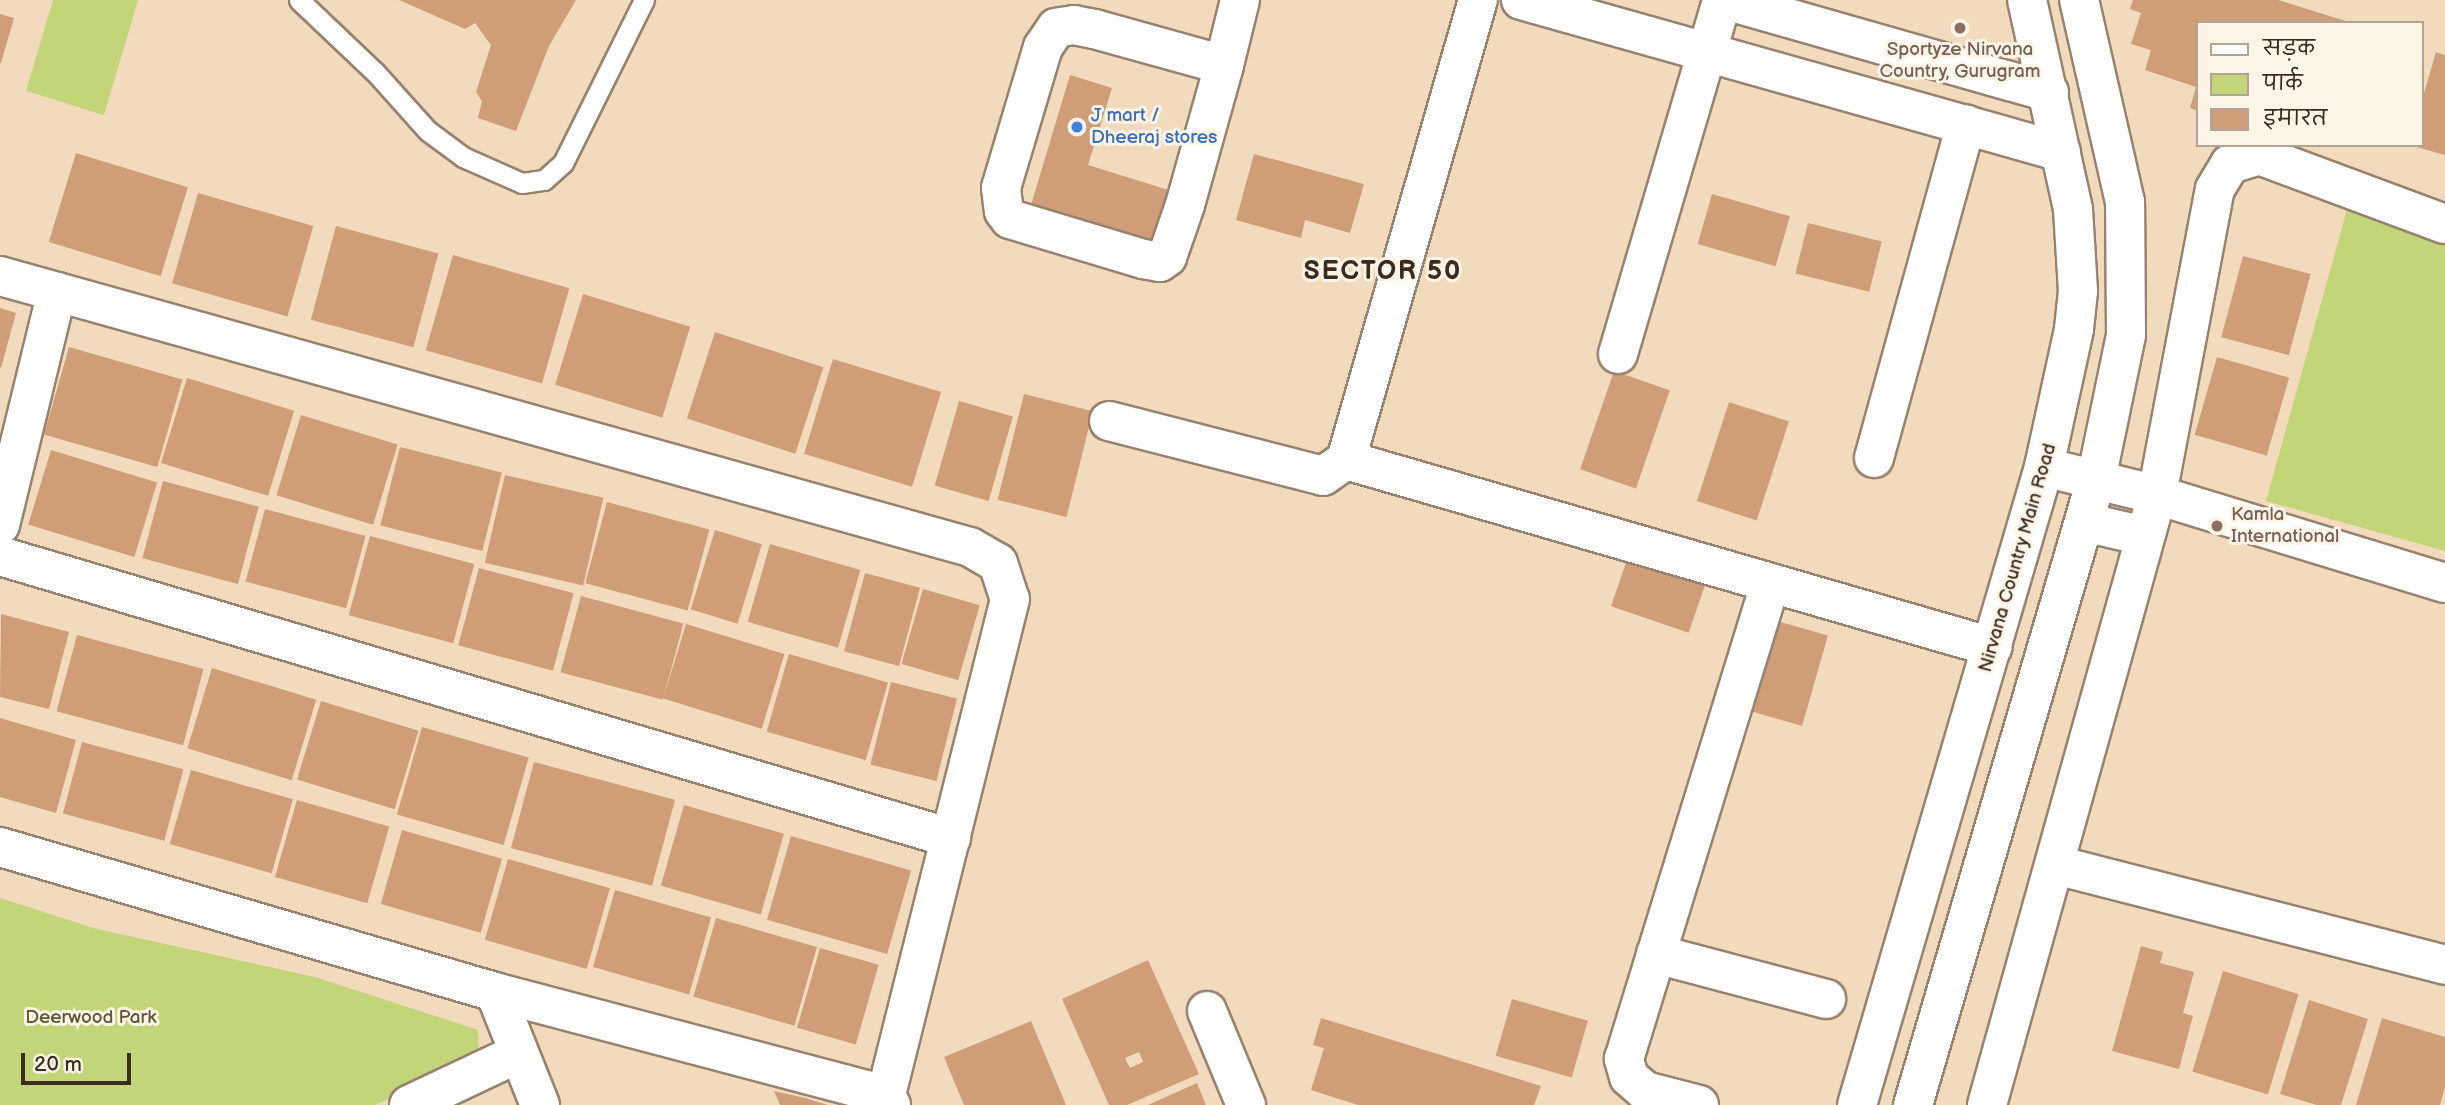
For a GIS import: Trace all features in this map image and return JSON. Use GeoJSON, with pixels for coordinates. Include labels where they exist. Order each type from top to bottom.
{"type":"FeatureCollection","features":[{"type":"Feature","properties":{"kind":"street"},"geometry":{"type":"LineString","coordinates":[[1224,65],[1094,29],[1056,28],[1043,47],[1001,188],[1004,211],[1010,219],[1143,259],[1160,262],[1167,257],[1224,65],[1240,0]]}},
{"type":"Feature","properties":{"kind":"street"},"geometry":{"type":"LineString","coordinates":[[1109,421],[1322,477],[1346,460],[1478,0]]}},
{"type":"Feature","properties":{"kind":"street"},"geometry":{"type":"LineString","coordinates":[[1521,0],[2061,152]]}},
{"type":"Feature","properties":{"kind":"street"},"geometry":{"type":"LineString","coordinates":[[1618,354],[1724,0],[2049,92]]}},
{"type":"Feature","properties":{"kind":"street","name":"Nirvana Country Main Road"},"geometry":{"type":"LineString","coordinates":[[1857,1105],[1992,647],[2066,376],[2078,290],[2073,209],[2027,0]]}},
{"type":"Feature","properties":{"kind":"street"},"geometry":{"type":"LineString","coordinates":[[1913,1105],[2096,480],[2126,335],[2129,241],[2108,118],[2079,0]]}},
{"type":"Feature","properties":{"kind":"street"},"geometry":{"type":"LineString","coordinates":[[1874,458],[1966,124]]}},
{"type":"Feature","properties":{"kind":"street"},"geometry":{"type":"LineString","coordinates":[[1987,1105],[2157,495],[2205,225],[2216,189],[2230,164],[2259,155],[2445,224]]}},
{"type":"Feature","properties":{"kind":"street"},"geometry":{"type":"LineString","coordinates":[[0,276],[970,547],[998,563],[1010,599],[889,1100],[495,992],[0,847]]}},
{"type":"Feature","properties":{"kind":"street"},"geometry":{"type":"LineString","coordinates":[[0,525],[57,292]]}},
{"type":"Feature","properties":{"kind":"street"},"geometry":{"type":"LineString","coordinates":[[1346,460],[1992,647]]}},
{"type":"Feature","properties":{"kind":"street"},"geometry":{"type":"LineString","coordinates":[[2043,467],[2157,495],[2445,583]]}},
{"type":"Feature","properties":{"kind":"street"},"geometry":{"type":"LineString","coordinates":[[2084,522],[2144,536]]}},
{"type":"Feature","properties":{"kind":"street"},"geometry":{"type":"LineString","coordinates":[[0,556],[951,838]]}},
{"type":"Feature","properties":{"kind":"street"},"geometry":{"type":"LineString","coordinates":[[1699,1105],[1645,1091],[1629,1077],[1624,1059],[1770,583]]}},
{"type":"Feature","properties":{"kind":"street"},"geometry":{"type":"LineString","coordinates":[[2056,865],[2445,965]]}},
{"type":"Feature","properties":{"kind":"street"},"geometry":{"type":"LineString","coordinates":[[1656,954],[1826,999]]}},
{"type":"Feature","properties":{"kind":"street"},"geometry":{"type":"LineString","coordinates":[[495,992],[517,1054],[540,1105]]}},
{"type":"Feature","properties":{"kind":"street"},"geometry":{"type":"LineString","coordinates":[[1207,1011],[1246,1105]]}},
{"type":"Feature","properties":{"kind":"street"},"geometry":{"type":"LineString","coordinates":[[409,1105],[517,1054]]}},
{"type":"Feature","properties":{"kind":"lane"},"geometry":{"type":"LineString","coordinates":[[299,0],[375,72],[428,131],[463,157],[522,183],[544,180],[563,163],[644,0]]}},
{"type":"Feature","properties":{"kind":"green space"},"geometry":{"type":"Polygon","coordinates":[[[53,0],[138,0],[104,115],[26,91],[53,0]]]}},
{"type":"Feature","properties":{"kind":"green space"},"geometry":{"type":"Polygon","coordinates":[[[2348,206],[2445,236],[2445,551],[2266,501],[2348,206]]]}},
{"type":"Feature","properties":{"kind":"green space","name":"Deerwood Park"},"geometry":{"type":"Polygon","coordinates":[[[0,898],[97,929],[315,977],[478,1030],[479,1057],[375,1105],[0,1105],[0,898]]]}},
{"type":"Feature","properties":{"kind":"building"},"geometry":{"type":"Polygon","coordinates":[[[399,0],[576,0],[549,46],[516,131],[478,118],[482,101],[476,92],[491,45],[475,23],[465,29],[399,0]]]}},
{"type":"Feature","properties":{"kind":"building"},"geometry":{"type":"Polygon","coordinates":[[[2133,0],[2278,0],[2346,21],[2196,21],[2196,87],[2145,70],[2151,50],[2131,44],[2141,13],[2130,9],[2133,0]]]}},
{"type":"Feature","properties":{"kind":"building"},"geometry":{"type":"Polygon","coordinates":[[[0,14],[14,18],[1,63],[0,63],[0,14]]]}},
{"type":"Feature","properties":{"kind":"building"},"geometry":{"type":"Polygon","coordinates":[[[2436,52],[2445,55],[2445,155],[2417,147],[2424,147],[2424,93],[2436,52]]]}},
{"type":"Feature","properties":{"kind":"building","name":"J mart / Dheeraj stores"},"geometry":{"type":"Polygon","coordinates":[[[1070,75],[1112,88],[1088,165],[1178,193],[1158,255],[1028,215],[1070,75]]]}},
{"type":"Feature","properties":{"kind":"building"},"geometry":{"type":"Polygon","coordinates":[[[2196,87],[2196,110],[2190,108],[2196,87]]]}},
{"type":"Feature","properties":{"kind":"building"},"geometry":{"type":"Polygon","coordinates":[[[76,153],[188,187],[161,276],[49,242],[76,153]]]}},
{"type":"Feature","properties":{"kind":"building"},"geometry":{"type":"Polygon","coordinates":[[[1254,154],[1364,184],[1350,233],[1305,220],[1301,238],[1236,220],[1254,154]]]}},
{"type":"Feature","properties":{"kind":"building"},"geometry":{"type":"Polygon","coordinates":[[[198,193],[313,226],[287,316],[172,283],[198,193]]]}},
{"type":"Feature","properties":{"kind":"building"},"geometry":{"type":"Polygon","coordinates":[[[1712,194],[1790,216],[1776,266],[1698,244],[1712,194]]]}},
{"type":"Feature","properties":{"kind":"building"},"geometry":{"type":"Polygon","coordinates":[[[1808,223],[1882,241],[1869,292],[1795,273],[1808,223]]]}},
{"type":"Feature","properties":{"kind":"building"},"geometry":{"type":"Polygon","coordinates":[[[336,226],[438,253],[413,347],[311,320],[336,226]]]}},
{"type":"Feature","properties":{"kind":"building"},"geometry":{"type":"Polygon","coordinates":[[[453,255],[569,288],[542,384],[426,350],[453,255]]]}},
{"type":"Feature","properties":{"kind":"building"},"geometry":{"type":"Polygon","coordinates":[[[2243,256],[2311,274],[2289,355],[2221,337],[2243,256]]]}},
{"type":"Feature","properties":{"kind":"building"},"geometry":{"type":"Polygon","coordinates":[[[583,294],[690,327],[662,418],[555,385],[583,294]]]}},
{"type":"Feature","properties":{"kind":"building"},"geometry":{"type":"Polygon","coordinates":[[[0,308],[16,313],[1,368],[0,367],[0,308]]]}},
{"type":"Feature","properties":{"kind":"building"},"geometry":{"type":"Polygon","coordinates":[[[715,332],[823,367],[795,454],[687,419],[715,332]]]}},
{"type":"Feature","properties":{"kind":"building"},"geometry":{"type":"Polygon","coordinates":[[[69,347],[182,380],[157,467],[44,434],[69,347]]]}},
{"type":"Feature","properties":{"kind":"building"},"geometry":{"type":"Polygon","coordinates":[[[2217,357],[2289,378],[2267,456],[2195,435],[2217,357]]]}},
{"type":"Feature","properties":{"kind":"building"},"geometry":{"type":"Polygon","coordinates":[[[833,359],[941,392],[912,487],[804,454],[833,359]]]}},
{"type":"Feature","properties":{"kind":"building"},"geometry":{"type":"Polygon","coordinates":[[[1614,371],[1670,390],[1636,489],[1580,469],[1614,371]]]}},
{"type":"Feature","properties":{"kind":"building"},"geometry":{"type":"Polygon","coordinates":[[[187,378],[294,411],[268,496],[161,463],[187,378]]]}},
{"type":"Feature","properties":{"kind":"building"},"geometry":{"type":"Polygon","coordinates":[[[1024,394],[1093,411],[1067,517],[998,500],[1024,394]]]}},
{"type":"Feature","properties":{"kind":"building"},"geometry":{"type":"Polygon","coordinates":[[[959,401],[1013,416],[989,501],[935,486],[959,401]]]}},
{"type":"Feature","properties":{"kind":"building"},"geometry":{"type":"Polygon","coordinates":[[[1729,402],[1789,421],[1757,520],[1697,501],[1729,402]]]}},
{"type":"Feature","properties":{"kind":"building"},"geometry":{"type":"Polygon","coordinates":[[[301,415],[398,445],[373,525],[276,495],[301,415]]]}},
{"type":"Feature","properties":{"kind":"building"},"geometry":{"type":"Polygon","coordinates":[[[400,447],[502,472],[482,551],[380,526],[400,447]]]}},
{"type":"Feature","properties":{"kind":"building"},"geometry":{"type":"Polygon","coordinates":[[[51,450],[157,482],[134,557],[28,525],[51,450]]]}},
{"type":"Feature","properties":{"kind":"building"},"geometry":{"type":"Polygon","coordinates":[[[505,475],[603,498],[583,585],[485,563],[505,475]]]}},
{"type":"Feature","properties":{"kind":"building"},"geometry":{"type":"Polygon","coordinates":[[[163,481],[259,507],[238,584],[142,558],[163,481]]]}},
{"type":"Feature","properties":{"kind":"building"},"geometry":{"type":"Polygon","coordinates":[[[607,502],[709,529],[688,611],[585,583],[607,502]]]}},
{"type":"Feature","properties":{"kind":"building"},"geometry":{"type":"Polygon","coordinates":[[[265,509],[365,536],[346,608],[246,581],[265,509]]]}},
{"type":"Feature","properties":{"kind":"building"},"geometry":{"type":"Polygon","coordinates":[[[715,530],[762,544],[738,624],[691,609],[715,530]]]}},
{"type":"Feature","properties":{"kind":"building"},"geometry":{"type":"Polygon","coordinates":[[[370,536],[474,564],[453,643],[349,615],[370,536]]]}},
{"type":"Feature","properties":{"kind":"building"},"geometry":{"type":"Polygon","coordinates":[[[770,544],[860,570],[838,648],[748,622],[770,544]]]}},
{"type":"Feature","properties":{"kind":"building"},"geometry":{"type":"Polygon","coordinates":[[[1628,557],[1706,584],[1689,633],[1611,606],[1628,557]]]}},
{"type":"Feature","properties":{"kind":"building"},"geometry":{"type":"Polygon","coordinates":[[[479,568],[574,593],[553,671],[458,645],[479,568]]]}},
{"type":"Feature","properties":{"kind":"building"},"geometry":{"type":"Polygon","coordinates":[[[865,573],[920,588],[899,666],[844,651],[865,573]]]}},
{"type":"Feature","properties":{"kind":"building"},"geometry":{"type":"Polygon","coordinates":[[[923,589],[980,605],[958,680],[902,664],[923,589]]]}},
{"type":"Feature","properties":{"kind":"building"},"geometry":{"type":"Polygon","coordinates":[[[581,596],[683,623],[663,700],[561,672],[581,596]]]}},
{"type":"Feature","properties":{"kind":"building"},"geometry":{"type":"Polygon","coordinates":[[[1,614],[69,632],[49,709],[0,697],[1,614]]]}},
{"type":"Feature","properties":{"kind":"building"},"geometry":{"type":"Polygon","coordinates":[[[1777,621],[1828,636],[1802,726],[1751,711],[1777,621]]]}},
{"type":"Feature","properties":{"kind":"building"},"geometry":{"type":"Polygon","coordinates":[[[686,624],[784,654],[762,729],[663,699],[686,624]]]}},
{"type":"Feature","properties":{"kind":"building"},"geometry":{"type":"Polygon","coordinates":[[[77,635],[204,669],[183,745],[57,711],[77,635]]]}},
{"type":"Feature","properties":{"kind":"building"},"geometry":{"type":"Polygon","coordinates":[[[789,654],[888,682],[866,760],[767,732],[789,654]]]}},
{"type":"Feature","properties":{"kind":"building"},"geometry":{"type":"Polygon","coordinates":[[[212,668],[316,700],[292,780],[187,748],[212,668]]]}},
{"type":"Feature","properties":{"kind":"building"},"geometry":{"type":"Polygon","coordinates":[[[891,682],[957,698],[936,781],[870,764],[891,682]]]}},
{"type":"Feature","properties":{"kind":"building"},"geometry":{"type":"Polygon","coordinates":[[[321,701],[419,731],[395,809],[297,779],[321,701]]]}},
{"type":"Feature","properties":{"kind":"building"},"geometry":{"type":"Polygon","coordinates":[[[0,718],[76,740],[56,813],[0,797],[0,718]]]}},
{"type":"Feature","properties":{"kind":"building"},"geometry":{"type":"Polygon","coordinates":[[[422,727],[529,758],[504,845],[397,814],[422,727]]]}},
{"type":"Feature","properties":{"kind":"building"},"geometry":{"type":"Polygon","coordinates":[[[82,742],[183,769],[164,841],[63,813],[82,742]]]}},
{"type":"Feature","properties":{"kind":"building"},"geometry":{"type":"Polygon","coordinates":[[[534,762],[675,800],[652,886],[511,848],[534,762]]]}},
{"type":"Feature","properties":{"kind":"building"},"geometry":{"type":"Polygon","coordinates":[[[191,770],[293,799],[272,873],[170,844],[191,770]]]}},
{"type":"Feature","properties":{"kind":"building"},"geometry":{"type":"Polygon","coordinates":[[[297,800],[389,826],[367,903],[275,877],[297,800]]]}},
{"type":"Feature","properties":{"kind":"building"},"geometry":{"type":"Polygon","coordinates":[[[684,805],[784,834],[761,914],[661,886],[684,805]]]}},
{"type":"Feature","properties":{"kind":"building"},"geometry":{"type":"Polygon","coordinates":[[[402,830],[502,859],[481,933],[381,904],[402,830]]]}},
{"type":"Feature","properties":{"kind":"building"},"geometry":{"type":"Polygon","coordinates":[[[791,836],[911,870],[887,954],[767,920],[791,836]]]}},
{"type":"Feature","properties":{"kind":"building"},"geometry":{"type":"Polygon","coordinates":[[[508,859],[610,888],[587,969],[485,940],[508,859]]]}},
{"type":"Feature","properties":{"kind":"building"},"geometry":{"type":"Polygon","coordinates":[[[615,890],[711,918],[689,994],[593,967],[615,890]]]}},
{"type":"Feature","properties":{"kind":"building"},"geometry":{"type":"Polygon","coordinates":[[[716,918],[817,947],[794,1026],[693,997],[716,918]]]}},
{"type":"Feature","properties":{"kind":"building"},"geometry":{"type":"Polygon","coordinates":[[[2141,946],[2163,952],[2160,963],[2194,972],[2183,1013],[2193,1016],[2179,1069],[2112,1051],[2141,946]]]}},
{"type":"Feature","properties":{"kind":"building"},"geometry":{"type":"Polygon","coordinates":[[[820,948],[879,965],[856,1045],[797,1028],[820,948]]]}},
{"type":"Feature","properties":{"kind":"building"},"geometry":{"type":"Polygon","coordinates":[[[1148,960],[1199,1074],[1127,1105],[1109,1105],[1062,999],[1148,960]],[[1139,1052],[1125,1058],[1130,1068],[1143,1062],[1139,1052]]]}},
{"type":"Feature","properties":{"kind":"building"},"geometry":{"type":"Polygon","coordinates":[[[2223,971],[2299,994],[2268,1095],[2192,1071],[2223,971]]]}},
{"type":"Feature","properties":{"kind":"building"},"geometry":{"type":"Polygon","coordinates":[[[1512,999],[1588,1021],[1572,1077],[1496,1056],[1512,999]]]}},
{"type":"Feature","properties":{"kind":"building"},"geometry":{"type":"Polygon","coordinates":[[[2309,1000],[2368,1019],[2341,1105],[2317,1105],[2280,1094],[2309,1000]]]}},
{"type":"Feature","properties":{"kind":"building"},"geometry":{"type":"Polygon","coordinates":[[[1321,1018],[1541,1086],[1534,1105],[1358,1105],[1311,1090],[1324,1048],[1313,1045],[1321,1018]]]}},
{"type":"Feature","properties":{"kind":"building"},"geometry":{"type":"Polygon","coordinates":[[[2382,1018],[2445,1037],[2445,1087],[2440,1105],[2356,1105],[2382,1018]]]}},
{"type":"Feature","properties":{"kind":"building"},"geometry":{"type":"Polygon","coordinates":[[[1031,1021],[1066,1105],[964,1105],[944,1057],[1031,1021]]]}},
{"type":"Feature","properties":{"kind":"building"},"geometry":{"type":"Polygon","coordinates":[[[1197,1083],[1206,1105],[1148,1105],[1197,1083]]]}},
{"type":"Feature","properties":{"kind":"building"},"geometry":{"type":"Polygon","coordinates":[[[774,1091],[805,1098],[828,1105],[780,1105],[774,1091]]]}},
{"type":"Feature","properties":{"kind":"place","name":"Sportyze Nirvana Country, Gurugram"},"geometry":{"type":"Point","coordinates":[1960,28]}},
{"type":"Feature","properties":{"kind":"place","name":"J mart / Dheeraj stores"},"geometry":{"type":"Point","coordinates":[1077,127]}},
{"type":"Feature","properties":{"kind":"place","name":"Kamla International"},"geometry":{"type":"Point","coordinates":[2217,526]}},
{"type":"Feature","properties":{"kind":"district","name":"SECTOR 50"},"geometry":{"type":"Point","coordinates":[1383,272]}}]}
